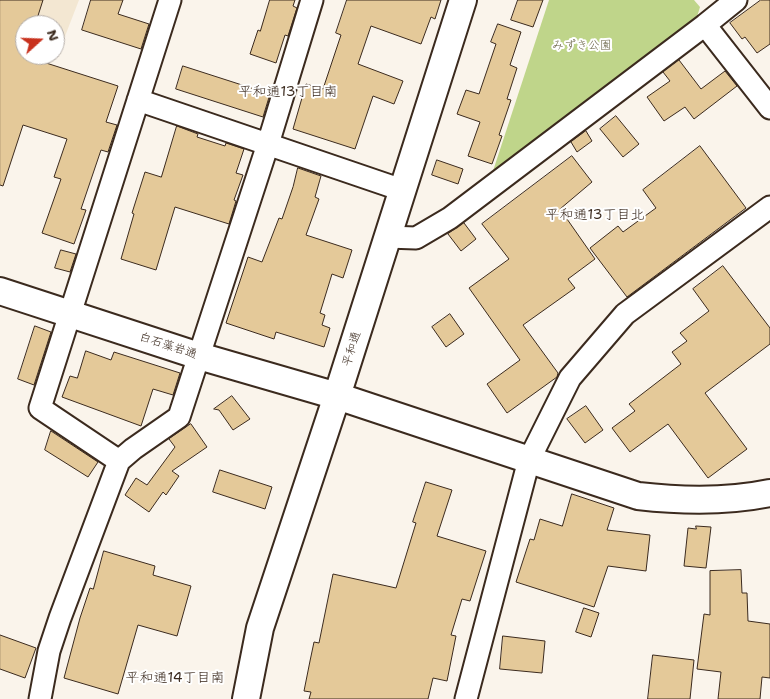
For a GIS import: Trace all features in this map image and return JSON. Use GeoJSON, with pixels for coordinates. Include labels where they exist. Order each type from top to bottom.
{"type":"FeatureCollection","features":[{"type":"Feature","properties":{"kind":"street"},"geometry":{"type":"LineString","coordinates":[[120,461],[40,408],[170,0]]}},
{"type":"Feature","properties":{"kind":"street"},"geometry":{"type":"LineString","coordinates":[[40,699],[49,651],[60,618],[120,461],[133,449],[179,417],[268,144],[312,0]]}},
{"type":"Feature","properties":{"kind":"street","name":"平和通"},"geometry":{"type":"LineString","coordinates":[[246,699],[260,628],[337,396],[463,0]]}},
{"type":"Feature","properties":{"kind":"street"},"geometry":{"type":"LineString","coordinates":[[387,237],[416,238],[450,218],[710,13],[736,0]]}},
{"type":"Feature","properties":{"kind":"street"},"geometry":{"type":"LineString","coordinates":[[710,13],[770,108]]}},
{"type":"Feature","properties":{"kind":"street"},"geometry":{"type":"LineString","coordinates":[[138,100],[402,190]]}},
{"type":"Feature","properties":{"kind":"street"},"geometry":{"type":"LineString","coordinates":[[466,699],[529,460],[570,378],[625,314],[770,207]]}},
{"type":"Feature","properties":{"kind":"street","name":"白石藻岩通"},"geometry":{"type":"LineString","coordinates":[[0,291],[199,356],[337,396],[638,496],[670,500],[708,500],[748,497],[770,492]]}},
{"type":"Feature","properties":{"kind":"shaded area"},"geometry":{"type":"Polygon","coordinates":[[[0,0],[79,0],[65,36],[65,15],[15,15],[0,0]]]}},
{"type":"Feature","properties":{"kind":"green space","name":"みずき公園"},"geometry":{"type":"Polygon","coordinates":[[[549,0],[694,0],[700,7],[697,17],[493,171],[549,0]]]}},
{"type":"Feature","properties":{"kind":"building"},"geometry":{"type":"Polygon","coordinates":[[[0,0],[43,0],[38,15],[15,15],[15,65],[52,65],[118,86],[106,122],[117,125],[108,152],[101,150],[81,209],[86,210],[74,244],[42,233],[61,179],[54,177],[67,139],[23,125],[3,186],[0,185],[0,0]]]}},
{"type":"Feature","properties":{"kind":"building"},"geometry":{"type":"Polygon","coordinates":[[[91,0],[123,0],[118,14],[149,24],[141,49],[82,30],[91,0]]]}},
{"type":"Feature","properties":{"kind":"building"},"geometry":{"type":"Polygon","coordinates":[[[270,0],[295,0],[293,6],[297,8],[288,36],[285,35],[276,63],[250,54],[270,0]]]}},
{"type":"Feature","properties":{"kind":"building"},"geometry":{"type":"Polygon","coordinates":[[[347,0],[441,0],[435,19],[431,17],[421,44],[371,26],[358,64],[403,81],[394,104],[373,96],[355,149],[293,129],[306,84],[323,89],[341,35],[336,33],[347,0]]]}},
{"type":"Feature","properties":{"kind":"building"},"geometry":{"type":"Polygon","coordinates":[[[518,0],[543,0],[533,27],[511,20],[518,0]]]}},
{"type":"Feature","properties":{"kind":"building"},"geometry":{"type":"Polygon","coordinates":[[[761,0],[770,0],[770,44],[757,53],[745,37],[742,39],[730,23],[761,0]]]}},
{"type":"Feature","properties":{"kind":"building"},"geometry":{"type":"Polygon","coordinates":[[[498,24],[521,32],[510,65],[517,68],[507,99],[511,100],[499,135],[502,136],[492,164],[468,156],[480,122],[457,114],[466,90],[479,94],[496,44],[491,42],[498,24]]]}},
{"type":"Feature","properties":{"kind":"building"},"geometry":{"type":"Polygon","coordinates":[[[679,60],[701,89],[725,71],[737,86],[694,119],[685,107],[664,121],[647,97],[670,81],[663,72],[679,60]]]}},
{"type":"Feature","properties":{"kind":"building"},"geometry":{"type":"Polygon","coordinates":[[[183,66],[270,94],[263,117],[176,89],[183,66]]]}},
{"type":"Feature","properties":{"kind":"building"},"geometry":{"type":"Polygon","coordinates":[[[616,116],[639,144],[623,157],[600,129],[616,116]]]}},
{"type":"Feature","properties":{"kind":"building"},"geometry":{"type":"Polygon","coordinates":[[[177,126],[198,134],[197,137],[225,146],[226,143],[244,149],[236,173],[243,175],[234,200],[236,201],[229,224],[175,207],[156,270],[121,259],[134,214],[132,213],[145,172],[161,177],[177,126]]]}},
{"type":"Feature","properties":{"kind":"building"},"geometry":{"type":"Polygon","coordinates":[[[586,131],[592,141],[577,152],[571,142],[586,131]]]}},
{"type":"Feature","properties":{"kind":"building"},"geometry":{"type":"Polygon","coordinates":[[[700,146],[746,208],[627,297],[590,248],[618,226],[623,232],[656,208],[643,190],[700,146]]]}},
{"type":"Feature","properties":{"kind":"building"},"geometry":{"type":"Polygon","coordinates":[[[572,156],[592,182],[560,209],[595,259],[568,279],[575,288],[523,325],[558,373],[557,377],[507,413],[487,384],[520,360],[469,288],[509,259],[482,224],[572,156]]]}},
{"type":"Feature","properties":{"kind":"building"},"geometry":{"type":"Polygon","coordinates":[[[437,160],[463,169],[458,184],[432,175],[437,160]]]}},
{"type":"Feature","properties":{"kind":"building"},"geometry":{"type":"Polygon","coordinates":[[[298,168],[321,176],[315,197],[319,199],[306,235],[352,250],[343,278],[332,274],[320,313],[325,315],[322,325],[330,328],[324,347],[276,332],[274,339],[226,323],[248,257],[262,262],[279,218],[282,219],[298,168]]]}},
{"type":"Feature","properties":{"kind":"building"},"geometry":{"type":"Polygon","coordinates":[[[464,223],[476,239],[461,251],[448,234],[464,223]]]}},
{"type":"Feature","properties":{"kind":"building"},"geometry":{"type":"Polygon","coordinates":[[[61,250],[76,254],[70,272],[55,268],[61,250]]]}},
{"type":"Feature","properties":{"kind":"building"},"geometry":{"type":"Polygon","coordinates":[[[723,266],[770,328],[770,344],[705,393],[747,449],[708,478],[668,424],[630,452],[612,428],[635,411],[629,404],[681,364],[672,352],[687,341],[680,333],[709,311],[693,289],[723,266]]]}},
{"type":"Feature","properties":{"kind":"building"},"geometry":{"type":"Polygon","coordinates":[[[450,314],[464,334],[446,347],[432,327],[450,314]]]}},
{"type":"Feature","properties":{"kind":"building"},"geometry":{"type":"Polygon","coordinates":[[[35,326],[51,332],[34,385],[18,379],[35,326]]]}},
{"type":"Feature","properties":{"kind":"building"},"geometry":{"type":"Polygon","coordinates":[[[86,351],[111,360],[114,352],[180,373],[173,395],[153,389],[141,426],[62,397],[70,376],[77,378],[86,351]]]}},
{"type":"Feature","properties":{"kind":"building"},"geometry":{"type":"Polygon","coordinates":[[[232,396],[250,419],[233,430],[219,410],[214,409],[232,396]]]}},
{"type":"Feature","properties":{"kind":"building"},"geometry":{"type":"Polygon","coordinates":[[[586,406],[603,430],[585,443],[567,419],[586,406]]]}},
{"type":"Feature","properties":{"kind":"building"},"geometry":{"type":"Polygon","coordinates":[[[191,424],[207,447],[172,471],[179,476],[166,495],[163,492],[149,512],[125,495],[136,478],[147,485],[175,447],[169,439],[191,424]]]}},
{"type":"Feature","properties":{"kind":"building"},"geometry":{"type":"Polygon","coordinates":[[[51,431],[98,462],[88,477],[45,450],[51,431]]]}},
{"type":"Feature","properties":{"kind":"building"},"geometry":{"type":"Polygon","coordinates":[[[220,470],[272,487],[265,509],[213,492],[220,470]]]}},
{"type":"Feature","properties":{"kind":"building"},"geometry":{"type":"Polygon","coordinates":[[[426,482],[452,490],[437,536],[486,551],[470,601],[462,599],[451,635],[456,636],[447,681],[433,678],[428,699],[309,699],[311,692],[304,691],[314,642],[319,643],[333,574],[396,588],[416,523],[413,522],[426,482]]]}},
{"type":"Feature","properties":{"kind":"building"},"geometry":{"type":"Polygon","coordinates":[[[572,494],[614,508],[607,530],[650,535],[646,571],[608,566],[594,607],[516,582],[530,539],[534,540],[540,519],[562,526],[572,494]]]}},
{"type":"Feature","properties":{"kind":"building"},"geometry":{"type":"Polygon","coordinates":[[[696,526],[711,527],[706,568],[684,566],[688,528],[696,529],[696,526]]]}},
{"type":"Feature","properties":{"kind":"building"},"geometry":{"type":"Polygon","coordinates":[[[104,551],[155,566],[153,575],[191,586],[177,636],[138,625],[118,694],[64,678],[80,618],[90,588],[93,589],[104,551]]]}},
{"type":"Feature","properties":{"kind":"building"},"geometry":{"type":"Polygon","coordinates":[[[741,570],[742,593],[747,593],[748,621],[770,624],[770,678],[762,677],[760,699],[718,699],[721,672],[697,669],[704,614],[710,615],[710,571],[741,570]]]}},
{"type":"Feature","properties":{"kind":"building"},"geometry":{"type":"Polygon","coordinates":[[[584,608],[599,613],[591,637],[576,632],[584,608]]]}},
{"type":"Feature","properties":{"kind":"building"},"geometry":{"type":"Polygon","coordinates":[[[0,635],[36,648],[25,678],[0,669],[0,635]]]}},
{"type":"Feature","properties":{"kind":"building"},"geometry":{"type":"Polygon","coordinates":[[[503,636],[545,641],[542,673],[500,669],[503,636]]]}},
{"type":"Feature","properties":{"kind":"building"},"geometry":{"type":"Polygon","coordinates":[[[653,655],[694,660],[690,699],[648,699],[653,655]]]}},
{"type":"Feature","properties":{"kind":"district","name":"平和通13丁目南"},"geometry":{"type":"Point","coordinates":[288,92]}},
{"type":"Feature","properties":{"kind":"district","name":"平和通13丁目北"},"geometry":{"type":"Point","coordinates":[595,215]}},
{"type":"Feature","properties":{"kind":"district","name":"平和通14丁目南"},"geometry":{"type":"Point","coordinates":[175,678]}}]}
